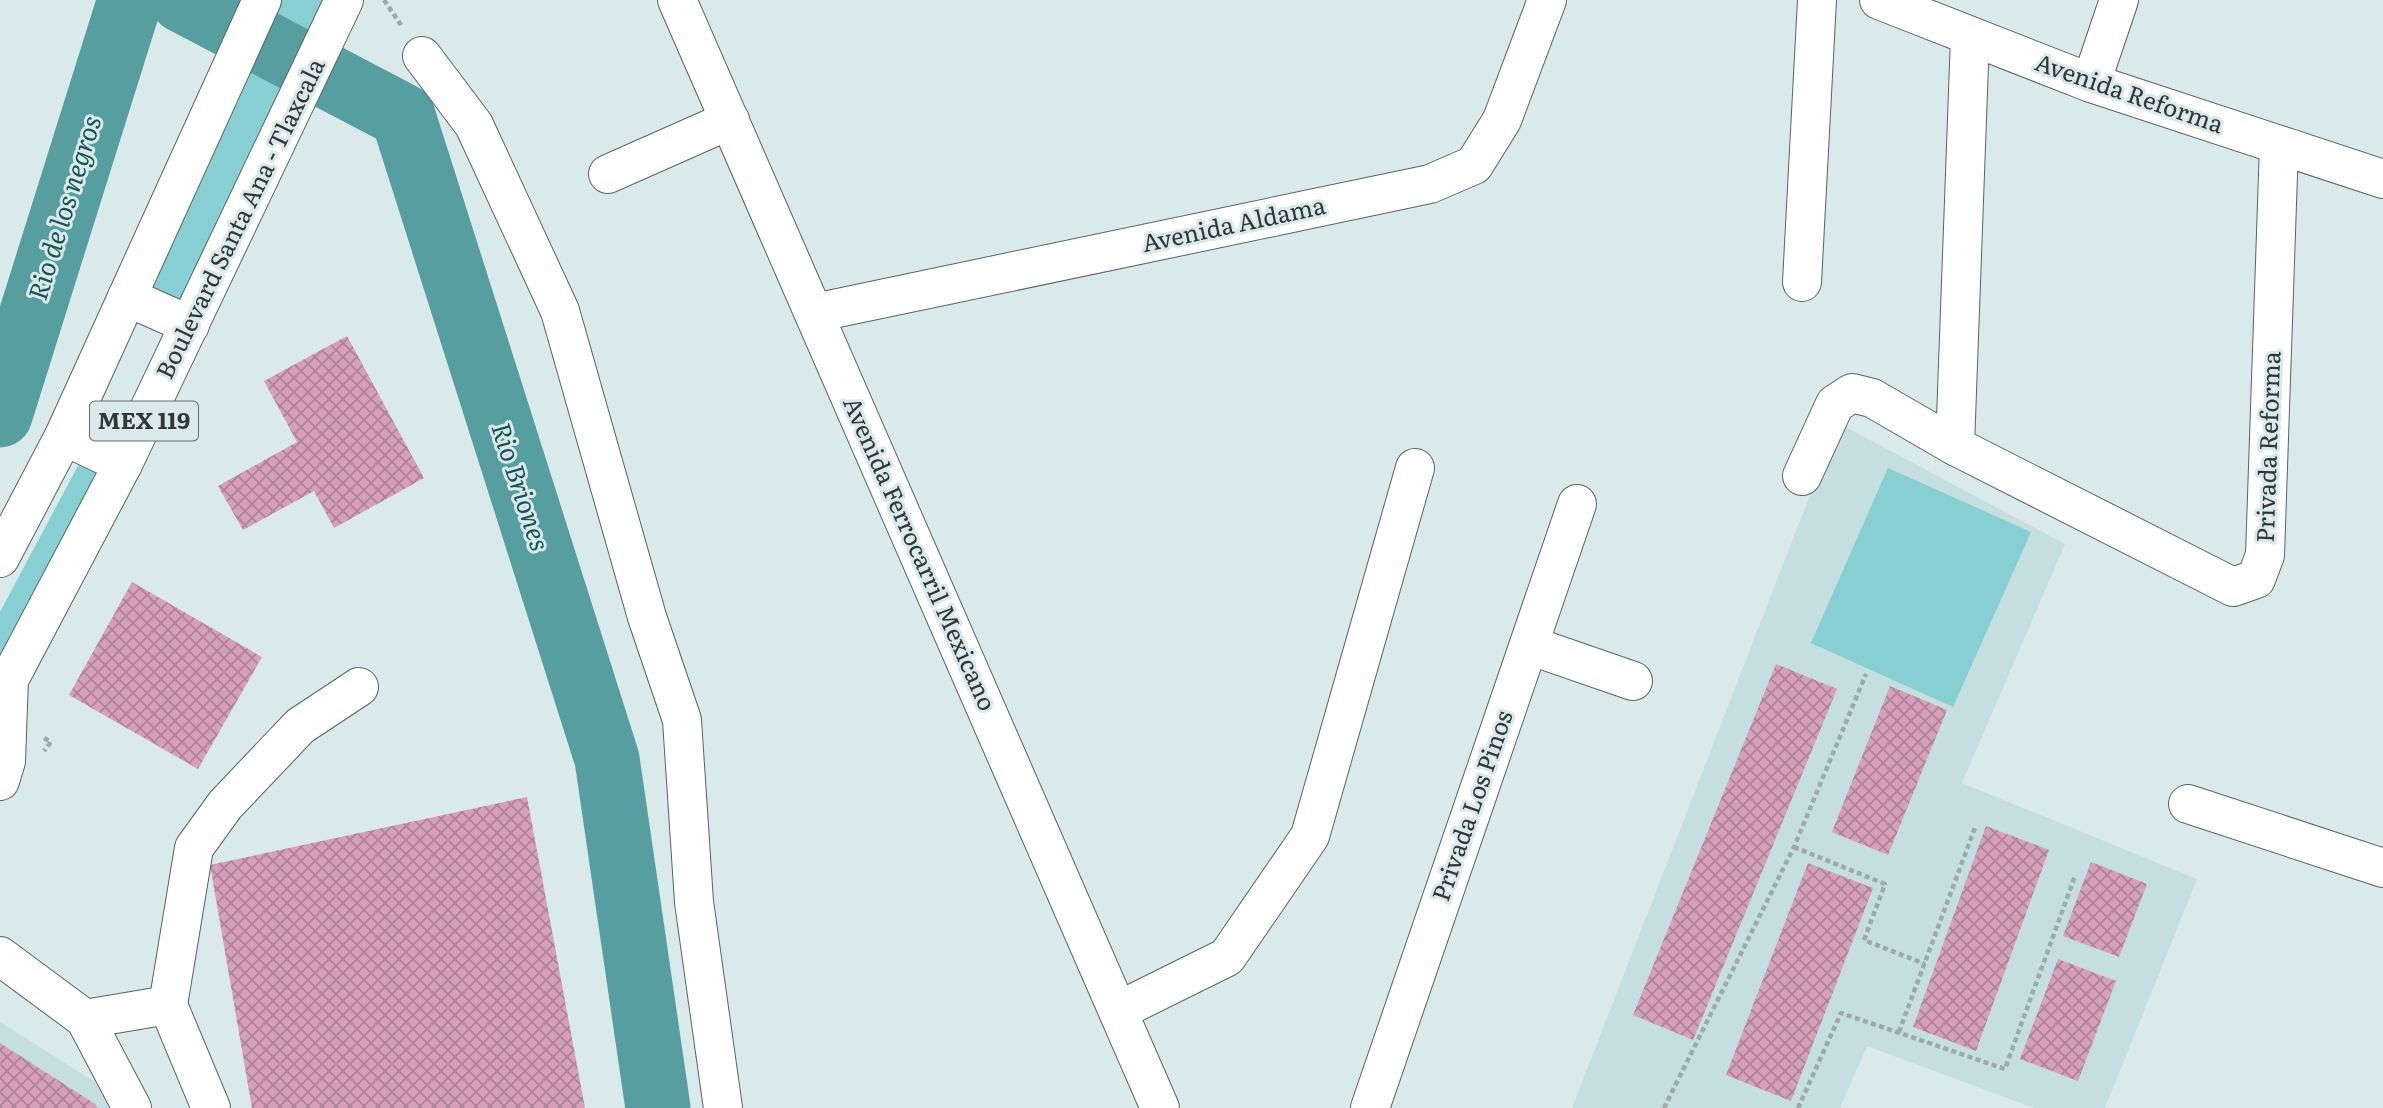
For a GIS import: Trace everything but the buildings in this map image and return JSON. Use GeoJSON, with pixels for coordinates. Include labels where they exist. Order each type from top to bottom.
{"type":"FeatureCollection","features":[{"type":"Feature","properties":{"kind":"street","name":"MEX 119"},"geometry":{"type":"LineString","coordinates":[[0,558],[64,436],[262,0]]}},
{"type":"Feature","properties":{"kind":"street","name":"Boulevard Santa Ana - Tlaxcala"},"geometry":{"type":"LineString","coordinates":[[5,688],[123,464],[344,0]]}},
{"type":"Feature","properties":{"kind":"street","name":"Avenida Ferrocarril Mexicano"},"geometry":{"type":"LineString","coordinates":[[677,0],[1160,1108]]}},
{"type":"Feature","properties":{"kind":"street","name":"Avenida Aldama"},"geometry":{"type":"LineString","coordinates":[[814,313],[1430,184],[1474,165],[1502,120],[1547,0]]}},
{"type":"Feature","properties":{"kind":"street"},"geometry":{"type":"LineString","coordinates":[[1802,282],[1817,0]]}},
{"type":"Feature","properties":{"kind":"street","name":"Avenida Reforma"},"geometry":{"type":"LineString","coordinates":[[1879,0],[2091,83],[2383,179]]}},
{"type":"Feature","properties":{"kind":"street"},"geometry":{"type":"LineString","coordinates":[[2091,83],[2119,0]]}},
{"type":"Feature","properties":{"kind":"street"},"geometry":{"type":"LineString","coordinates":[[1955,446],[1970,37]]}},
{"type":"Feature","properties":{"kind":"street"},"geometry":{"type":"LineString","coordinates":[[422,56],[474,125],[560,311],[647,617],[681,720],[694,902],[723,1108]]}},
{"type":"Feature","properties":{"kind":"street"},"geometry":{"type":"LineString","coordinates":[[608,174],[730,120]]}},
{"type":"Feature","properties":{"kind":"street","name":"Privada Reforma"},"geometry":{"type":"LineString","coordinates":[[1802,476],[1835,404],[1852,393],[1872,398],[1955,446],[2234,587],[2256,579],[2265,555],[2279,145]]}},
{"type":"Feature","properties":{"kind":"street"},"geometry":{"type":"LineString","coordinates":[[127,297],[190,325]]}},
{"type":"Feature","properties":{"kind":"street"},"geometry":{"type":"LineString","coordinates":[[64,436],[123,464]]}},
{"type":"Feature","properties":{"kind":"street"},"geometry":{"type":"LineString","coordinates":[[1118,1012],[1227,957],[1310,836],[1415,468]]}},
{"type":"Feature","properties":{"kind":"street","name":"Privada Los Pinos"},"geometry":{"type":"LineString","coordinates":[[1370,1108],[1577,504]]}},
{"type":"Feature","properties":{"kind":"street"},"geometry":{"type":"LineString","coordinates":[[1529,645],[1633,681]]}},
{"type":"Feature","properties":{"kind":"street"},"geometry":{"type":"LineString","coordinates":[[212,1108],[168,1004],[194,848],[226,805],[300,726],[359,687]]}},
{"type":"Feature","properties":{"kind":"street"},"geometry":{"type":"LineString","coordinates":[[0,781],[6,761],[5,688]]}},
{"type":"Feature","properties":{"kind":"street"},"geometry":{"type":"LineString","coordinates":[[2188,804],[2383,868]]}},
{"type":"Feature","properties":{"kind":"street"},"geometry":{"type":"LineString","coordinates":[[0,956],[85,1019],[132,1108]]}},
{"type":"Feature","properties":{"kind":"street"},"geometry":{"type":"LineString","coordinates":[[85,1019],[168,1004]]}},
{"type":"Feature","properties":{"kind":"path"},"geometry":{"type":"LineString","coordinates":[[1664,1108],[1794,847],[1866,674]]}},
{"type":"Feature","properties":{"kind":"path"},"geometry":{"type":"LineString","coordinates":[[1899,1032],[1976,825]]}},
{"type":"Feature","properties":{"kind":"path"},"geometry":{"type":"LineString","coordinates":[[1794,847],[1885,884],[1864,940],[1925,964]]}},
{"type":"Feature","properties":{"kind":"path"},"geometry":{"type":"LineString","coordinates":[[1798,1108],[1841,1013],[2004,1069],[2075,876]]}},
{"type":"Feature","properties":{"kind":"shaded area"},"geometry":{"type":"Polygon","coordinates":[[[265,0],[333,0],[189,322],[130,295],[265,0]]]}},
{"type":"Feature","properties":{"kind":"shaded area"},"geometry":{"type":"Polygon","coordinates":[[[1838,423],[2065,544],[1962,783],[2197,879],[2105,1108],[2034,1108],[1867,1046],[1840,1108],[1572,1108],[1838,423]]]}},
{"type":"Feature","properties":{"kind":"shaded area"},"geometry":{"type":"Polygon","coordinates":[[[80,462],[98,469],[0,662],[0,612],[80,462]]]}},
{"type":"Feature","properties":{"kind":"shaded area"},"geometry":{"type":"Polygon","coordinates":[[[1888,468],[2031,532],[1953,707],[1811,643],[1888,468]]]}},
{"type":"Feature","properties":{"kind":"shaded area"},"geometry":{"type":"Polygon","coordinates":[[[0,1022],[95,1082],[109,1108],[0,1108],[0,1022]]]}},
{"type":"Feature","properties":{"kind":"waterway","name":"Rio de los negros"},"geometry":{"type":"LineString","coordinates":[[0,415],[130,0]]}},
{"type":"Feature","properties":{"kind":"waterway","name":"Rio Briones"},"geometry":{"type":"LineString","coordinates":[[182,0],[403,116],[607,759],[658,1108]]}}]}
